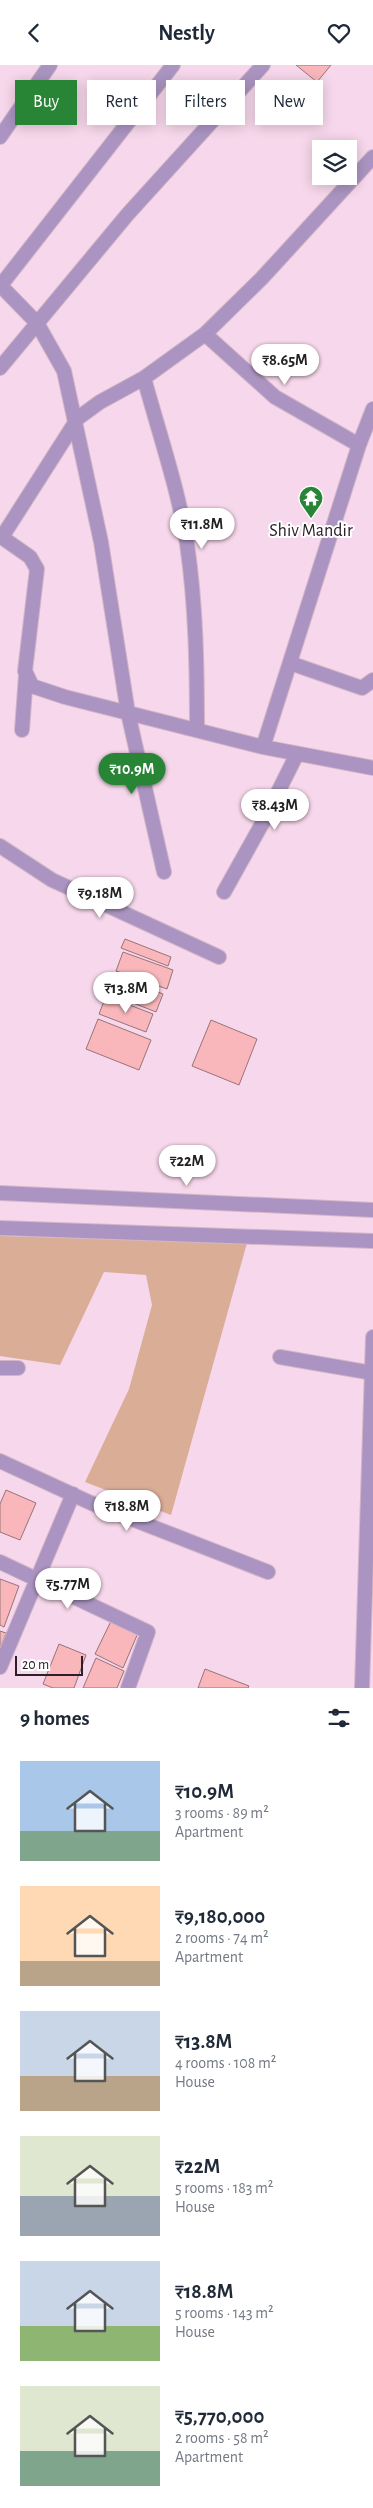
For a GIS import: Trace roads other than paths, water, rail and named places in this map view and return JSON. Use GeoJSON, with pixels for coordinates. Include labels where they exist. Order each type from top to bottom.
{"type":"FeatureCollection","features":[{"type":"Feature","properties":{"kind":"street"},"geometry":{"type":"LineString","coordinates":[[0,137],[50,65]]}},
{"type":"Feature","properties":{"kind":"street"},"geometry":{"type":"LineString","coordinates":[[164,872],[128,713],[101,542],[64,371],[36,323],[0,285],[173,65]]}},
{"type":"Feature","properties":{"kind":"street"},"geometry":{"type":"LineString","coordinates":[[0,368],[127,215],[263,65]]}},
{"type":"Feature","properties":{"kind":"street"},"geometry":{"type":"LineString","coordinates":[[22,730],[37,569],[30,557],[1,536],[76,422],[88,409],[144,378],[205,334],[262,278],[373,157]]}},
{"type":"Feature","properties":{"kind":"street"},"geometry":{"type":"LineString","coordinates":[[205,334],[275,397],[359,445]]}},
{"type":"Feature","properties":{"kind":"street"},"geometry":{"type":"LineString","coordinates":[[144,378],[175,491],[187,543],[195,611],[197,730]]}},
{"type":"Feature","properties":{"kind":"street"},"geometry":{"type":"LineString","coordinates":[[263,747],[359,445],[373,409]]}},
{"type":"Feature","properties":{"kind":"street"},"geometry":{"type":"LineString","coordinates":[[290,663],[362,688],[373,680]]}},
{"type":"Feature","properties":{"kind":"street"},"geometry":{"type":"LineString","coordinates":[[26,675],[32,686],[128,713],[263,747],[373,768]]}},
{"type":"Feature","properties":{"kind":"street"},"geometry":{"type":"LineString","coordinates":[[224,892],[263,822],[297,754]]}},
{"type":"Feature","properties":{"kind":"street"},"geometry":{"type":"LineString","coordinates":[[0,847],[52,880],[219,957]]}},
{"type":"Feature","properties":{"kind":"street"},"geometry":{"type":"LineString","coordinates":[[0,1193],[373,1210]]}},
{"type":"Feature","properties":{"kind":"street"},"geometry":{"type":"LineString","coordinates":[[0,1228],[373,1241]]}},
{"type":"Feature","properties":{"kind":"street"},"geometry":{"type":"LineString","coordinates":[[362,1688],[373,1337]]}},
{"type":"Feature","properties":{"kind":"street"},"geometry":{"type":"LineString","coordinates":[[280,1357],[372,1373]]}},
{"type":"Feature","properties":{"kind":"street"},"geometry":{"type":"LineString","coordinates":[[0,1368],[18,1368]]}},
{"type":"Feature","properties":{"kind":"street"},"geometry":{"type":"LineString","coordinates":[[0,1461],[72,1494],[268,1572]]}},
{"type":"Feature","properties":{"kind":"street"},"geometry":{"type":"LineString","coordinates":[[0,1667],[38,1580],[72,1494]]}},
{"type":"Feature","properties":{"kind":"street"},"geometry":{"type":"LineString","coordinates":[[0,1562],[148,1632],[128,1688]]}},
{"type":"Feature","properties":{"kind":"place","name":"Shiv Mandir"},"geometry":{"type":"Point","coordinates":[311,519]}}]}
